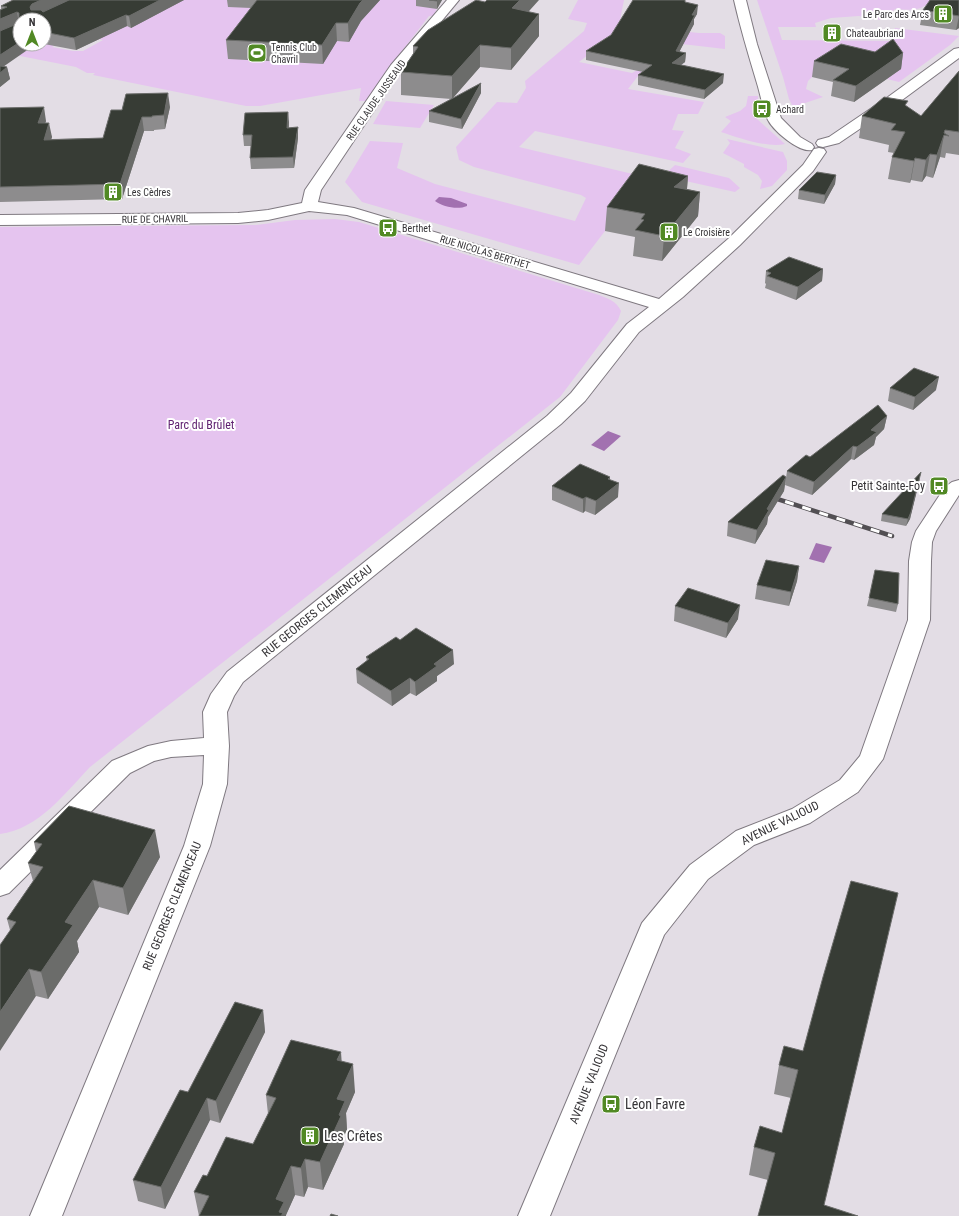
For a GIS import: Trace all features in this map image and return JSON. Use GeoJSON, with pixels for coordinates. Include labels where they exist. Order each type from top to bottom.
{"type":"FeatureCollection","features":[{"type":"Feature","properties":{"kind":"street","name":"RUE CLAUDE JUSSEAUD"},"geometry":{"type":"LineString","coordinates":[[309,206],[313,190],[396,68],[453,0]]}},
{"type":"Feature","properties":{"kind":"street"},"geometry":{"type":"LineString","coordinates":[[740,0],[751,44],[774,118],[782,128],[800,143],[818,146],[834,140],[893,100],[959,52]]}},
{"type":"Feature","properties":{"kind":"street","name":"RUE GEORGES CLEMENCEAU"},"geometry":{"type":"LineString","coordinates":[[46,1216],[197,846],[215,784],[217,746],[215,712],[223,694],[235,677],[554,420],[578,397],[633,328],[677,293],[734,242],[808,168],[818,146]]}},
{"type":"Feature","properties":{"kind":"street","name":"RUE DE CHAVRIL"},"geometry":{"type":"LineString","coordinates":[[0,220],[238,218],[268,215],[309,206]]}},
{"type":"Feature","properties":{"kind":"street","name":"RUE NICOLAS BERTHET"},"geometry":{"type":"LineString","coordinates":[[309,206],[349,211],[660,305]]}},
{"type":"Feature","properties":{"kind":"street","name":"AVENUE VALIOUD"},"geometry":{"type":"LineString","coordinates":[[534,1216],[652,930],[698,872],[745,838],[801,816],[849,786],[871,759],[919,620],[920,561],[922,542],[926,530],[941,507],[952,491],[959,486]]}},
{"type":"Feature","properties":{"kind":"street"},"geometry":{"type":"LineString","coordinates":[[3,877],[121,767],[148,754],[156,752],[171,749],[217,746]]}},
{"type":"Feature","properties":{"kind":"green space","name":"Tennis Club Chavril"},"geometry":{"type":"Polygon","coordinates":[[[95,0],[441,1],[433,16],[429,16],[392,64],[369,101],[359,101],[361,88],[260,106],[246,106],[93,75],[95,73],[87,73],[76,67],[0,52],[0,48],[12,50],[12,52],[52,52],[52,47],[73,51],[83,51],[103,40],[77,35],[95,0]]]}},
{"type":"Feature","properties":{"kind":"green space"},"geometry":{"type":"Polygon","coordinates":[[[578,0],[624,0],[619,25],[699,33],[720,33],[725,36],[725,49],[612,36],[579,62],[632,73],[650,63],[657,65],[638,76],[628,89],[704,102],[698,114],[678,114],[672,130],[684,131],[675,148],[691,154],[683,163],[535,131],[519,147],[658,180],[605,231],[579,265],[362,202],[345,182],[370,141],[403,143],[397,168],[435,184],[575,221],[586,198],[581,195],[474,167],[459,160],[456,147],[497,102],[517,103],[526,88],[525,81],[584,31],[587,23],[568,19],[578,0]]]}},
{"type":"Feature","properties":{"kind":"green space"},"geometry":{"type":"Polygon","coordinates":[[[757,0],[931,0],[923,7],[919,8],[910,10],[895,9],[882,20],[859,16],[831,18],[815,23],[816,27],[778,27],[782,40],[892,41],[895,28],[959,36],[950,45],[899,82],[887,79],[894,73],[812,77],[808,81],[806,89],[823,97],[793,107],[789,99],[757,0]]]}},
{"type":"Feature","properties":{"kind":"green space","name":"Tennis Club Chavril"},"geometry":{"type":"Polygon","coordinates":[[[61,41],[52,47],[52,42],[61,41]]]}},
{"type":"Feature","properties":{"kind":"green space"},"geometry":{"type":"Polygon","coordinates":[[[748,96],[758,96],[757,119],[785,144],[762,144],[721,132],[731,121],[725,117],[740,111],[746,106],[748,96]]]}},
{"type":"Feature","properties":{"kind":"green space"},"geometry":{"type":"Polygon","coordinates":[[[386,101],[434,105],[420,128],[373,124],[386,101]]]}},
{"type":"Feature","properties":{"kind":"green space"},"geometry":{"type":"Polygon","coordinates":[[[727,139],[783,152],[787,161],[787,170],[772,186],[760,189],[762,181],[758,175],[744,167],[744,164],[723,153],[730,143],[727,139]]]}},
{"type":"Feature","properties":{"kind":"green space"},"geometry":{"type":"Polygon","coordinates":[[[675,165],[729,178],[740,188],[735,192],[663,176],[675,165]]]}},
{"type":"Feature","properties":{"kind":"green space","name":"Parc du Brûlet"},"geometry":{"type":"Polygon","coordinates":[[[335,219],[359,222],[599,295],[617,305],[621,311],[618,320],[560,397],[90,767],[61,798],[39,817],[14,831],[0,834],[0,227],[256,225],[295,220],[335,219]]]}},
{"type":"Feature","properties":{"kind":"shaded area"},"geometry":{"type":"Polygon","coordinates":[[[439,197],[451,198],[467,204],[467,206],[455,208],[446,206],[435,201],[439,197]]]}},
{"type":"Feature","properties":{"kind":"shaded area"},"geometry":{"type":"Polygon","coordinates":[[[608,431],[621,436],[604,451],[591,445],[608,431]]]}},
{"type":"Feature","properties":{"kind":"shaded area"},"geometry":{"type":"Polygon","coordinates":[[[816,543],[832,547],[824,563],[809,559],[816,543]]]}},
{"type":"Feature","properties":{"kind":"building"},"geometry":{"type":"Polygon","coordinates":[[[13,0],[41,0],[32,4],[30,7],[31,10],[41,10],[43,12],[12,12],[12,14],[0,19],[0,10],[7,7],[1,6],[13,0]]]}},
{"type":"Feature","properties":{"kind":"building"},"geometry":{"type":"Polygon","coordinates":[[[69,0],[160,0],[129,16],[126,15],[74,38],[52,34],[52,12],[43,12],[69,0]]]}},
{"type":"Feature","properties":{"kind":"building"},"geometry":{"type":"Polygon","coordinates":[[[257,0],[363,0],[348,23],[336,23],[322,45],[226,40],[257,0]]]}},
{"type":"Feature","properties":{"kind":"building"},"geometry":{"type":"Polygon","coordinates":[[[476,0],[485,2],[487,0],[520,0],[512,8],[539,14],[511,48],[480,45],[452,76],[401,72],[418,47],[413,46],[428,30],[476,0]]]}},
{"type":"Feature","properties":{"kind":"building"},"geometry":{"type":"Polygon","coordinates":[[[633,0],[685,0],[685,2],[698,5],[692,15],[695,15],[676,51],[686,53],[672,63],[724,74],[705,90],[638,75],[652,65],[586,51],[611,35],[633,0]]]}},
{"type":"Feature","properties":{"kind":"building"},"geometry":{"type":"Polygon","coordinates":[[[930,0],[959,0],[959,16],[923,10],[930,0]]]}},
{"type":"Feature","properties":{"kind":"building"},"geometry":{"type":"Polygon","coordinates":[[[12,26],[12,47],[0,55],[0,31],[12,26]]]}},
{"type":"Feature","properties":{"kind":"building"},"geometry":{"type":"Polygon","coordinates":[[[893,39],[903,53],[856,86],[833,80],[849,69],[814,61],[841,44],[875,52],[893,39]]]}},
{"type":"Feature","properties":{"kind":"building"},"geometry":{"type":"Polygon","coordinates":[[[0,66],[7,67],[0,73],[0,66]]]}},
{"type":"Feature","properties":{"kind":"building"},"geometry":{"type":"Polygon","coordinates":[[[959,71],[959,132],[945,130],[944,133],[949,136],[944,135],[937,155],[930,154],[926,160],[915,158],[914,161],[892,157],[905,132],[891,130],[896,124],[862,116],[884,97],[908,101],[905,105],[921,116],[959,71]]]}},
{"type":"Feature","properties":{"kind":"building"},"geometry":{"type":"Polygon","coordinates":[[[481,83],[461,119],[429,111],[481,83]]]}},
{"type":"Feature","properties":{"kind":"building"},"geometry":{"type":"Polygon","coordinates":[[[168,93],[164,115],[142,117],[120,184],[0,187],[0,108],[44,107],[38,123],[49,123],[44,140],[103,138],[111,110],[122,110],[126,94],[168,93]]]}},
{"type":"Feature","properties":{"kind":"building"},"geometry":{"type":"Polygon","coordinates":[[[288,112],[287,128],[298,127],[293,157],[250,158],[252,135],[243,135],[245,113],[288,112]]]}},
{"type":"Feature","properties":{"kind":"building"},"geometry":{"type":"Polygon","coordinates":[[[639,164],[688,176],[674,187],[700,192],[664,236],[635,230],[644,220],[641,219],[645,214],[607,207],[639,164]]]}},
{"type":"Feature","properties":{"kind":"building"},"geometry":{"type":"Polygon","coordinates":[[[817,172],[836,175],[825,195],[799,190],[817,172]]]}},
{"type":"Feature","properties":{"kind":"building"},"geometry":{"type":"Polygon","coordinates":[[[789,257],[823,269],[798,287],[767,276],[771,273],[766,271],[789,257]]]}},
{"type":"Feature","properties":{"kind":"building"},"geometry":{"type":"Polygon","coordinates":[[[914,368],[939,377],[915,397],[890,388],[914,368]]]}},
{"type":"Feature","properties":{"kind":"building"},"geometry":{"type":"Polygon","coordinates":[[[878,405],[887,416],[871,430],[877,432],[857,447],[853,446],[814,482],[787,471],[806,455],[810,457],[878,405]]]}},
{"type":"Feature","properties":{"kind":"building"},"geometry":{"type":"Polygon","coordinates":[[[580,464],[610,477],[608,479],[619,483],[596,501],[586,497],[583,499],[552,486],[580,464]]]}},
{"type":"Feature","properties":{"kind":"building"},"geometry":{"type":"Polygon","coordinates":[[[921,472],[908,519],[882,514],[921,472]]]}},
{"type":"Feature","properties":{"kind":"building"},"geometry":{"type":"Polygon","coordinates":[[[783,475],[786,477],[767,509],[769,510],[757,530],[728,522],[783,475]]]}},
{"type":"Feature","properties":{"kind":"building"},"geometry":{"type":"Polygon","coordinates":[[[766,560],[799,566],[791,592],[757,585],[766,560]]]}},
{"type":"Feature","properties":{"kind":"building"},"geometry":{"type":"Polygon","coordinates":[[[875,570],[899,573],[898,604],[869,598],[875,570]]]}},
{"type":"Feature","properties":{"kind":"building"},"geometry":{"type":"Polygon","coordinates":[[[688,588],[740,605],[728,623],[675,606],[688,588]]]}},
{"type":"Feature","properties":{"kind":"building"},"geometry":{"type":"Polygon","coordinates":[[[416,628],[453,650],[434,664],[437,666],[415,682],[410,678],[391,691],[356,669],[369,659],[366,657],[396,637],[400,640],[416,628]]]}},
{"type":"Feature","properties":{"kind":"building"},"geometry":{"type":"Polygon","coordinates":[[[69,806],[155,830],[123,888],[93,880],[65,922],[73,925],[41,972],[29,969],[0,1012],[0,945],[16,922],[7,919],[43,867],[28,863],[42,844],[34,842],[69,806]]]}},
{"type":"Feature","properties":{"kind":"building"},"geometry":{"type":"Polygon","coordinates":[[[851,881],[898,893],[824,1205],[858,1216],[758,1216],[775,1153],[754,1147],[760,1126],[782,1133],[798,1070],[779,1065],[784,1046],[803,1051],[851,881]]]}},
{"type":"Feature","properties":{"kind":"building"},"geometry":{"type":"Polygon","coordinates":[[[235,1002],[263,1010],[216,1101],[207,1098],[161,1187],[133,1180],[180,1090],[188,1092],[235,1002]]]}},
{"type":"Feature","properties":{"kind":"building","name":"Les Crêtes"},"geometry":{"type":"Polygon","coordinates":[[[291,1040],[341,1052],[337,1060],[353,1064],[337,1099],[345,1101],[339,1115],[341,1116],[320,1162],[305,1159],[301,1168],[291,1166],[276,1199],[284,1202],[279,1212],[283,1213],[281,1216],[199,1216],[209,1196],[194,1192],[203,1175],[207,1176],[226,1137],[253,1144],[276,1098],[266,1095],[291,1040]]]}},
{"type":"Feature","properties":{"kind":"railway"},"geometry":{"type":"LineString","coordinates":[[768,496],[892,536]]}},
{"type":"Feature","properties":{"kind":"place","name":"Le Parc des Arcs"},"geometry":{"type":"Point","coordinates":[943,14]}},
{"type":"Feature","properties":{"kind":"place","name":"Chateaubriand"},"geometry":{"type":"Point","coordinates":[832,33]}},
{"type":"Feature","properties":{"kind":"place","name":"Tennis Club Chavril"},"geometry":{"type":"Point","coordinates":[257,53]}},
{"type":"Feature","properties":{"kind":"place","name":"Achard"},"geometry":{"type":"Point","coordinates":[762,109]}},
{"type":"Feature","properties":{"kind":"place","name":"Les Cèdres"},"geometry":{"type":"Point","coordinates":[113,192]}},
{"type":"Feature","properties":{"kind":"place","name":"Berthet"},"geometry":{"type":"Point","coordinates":[388,228]}},
{"type":"Feature","properties":{"kind":"place","name":"Le Croisière"},"geometry":{"type":"Point","coordinates":[669,232]}},
{"type":"Feature","properties":{"kind":"place","name":"Petit Sainte-Foy"},"geometry":{"type":"Point","coordinates":[939,486]}},
{"type":"Feature","properties":{"kind":"place","name":"Léon Favre"},"geometry":{"type":"Point","coordinates":[611,1104]}},
{"type":"Feature","properties":{"kind":"place","name":"Les Crêtes"},"geometry":{"type":"Point","coordinates":[310,1136]}}]}
